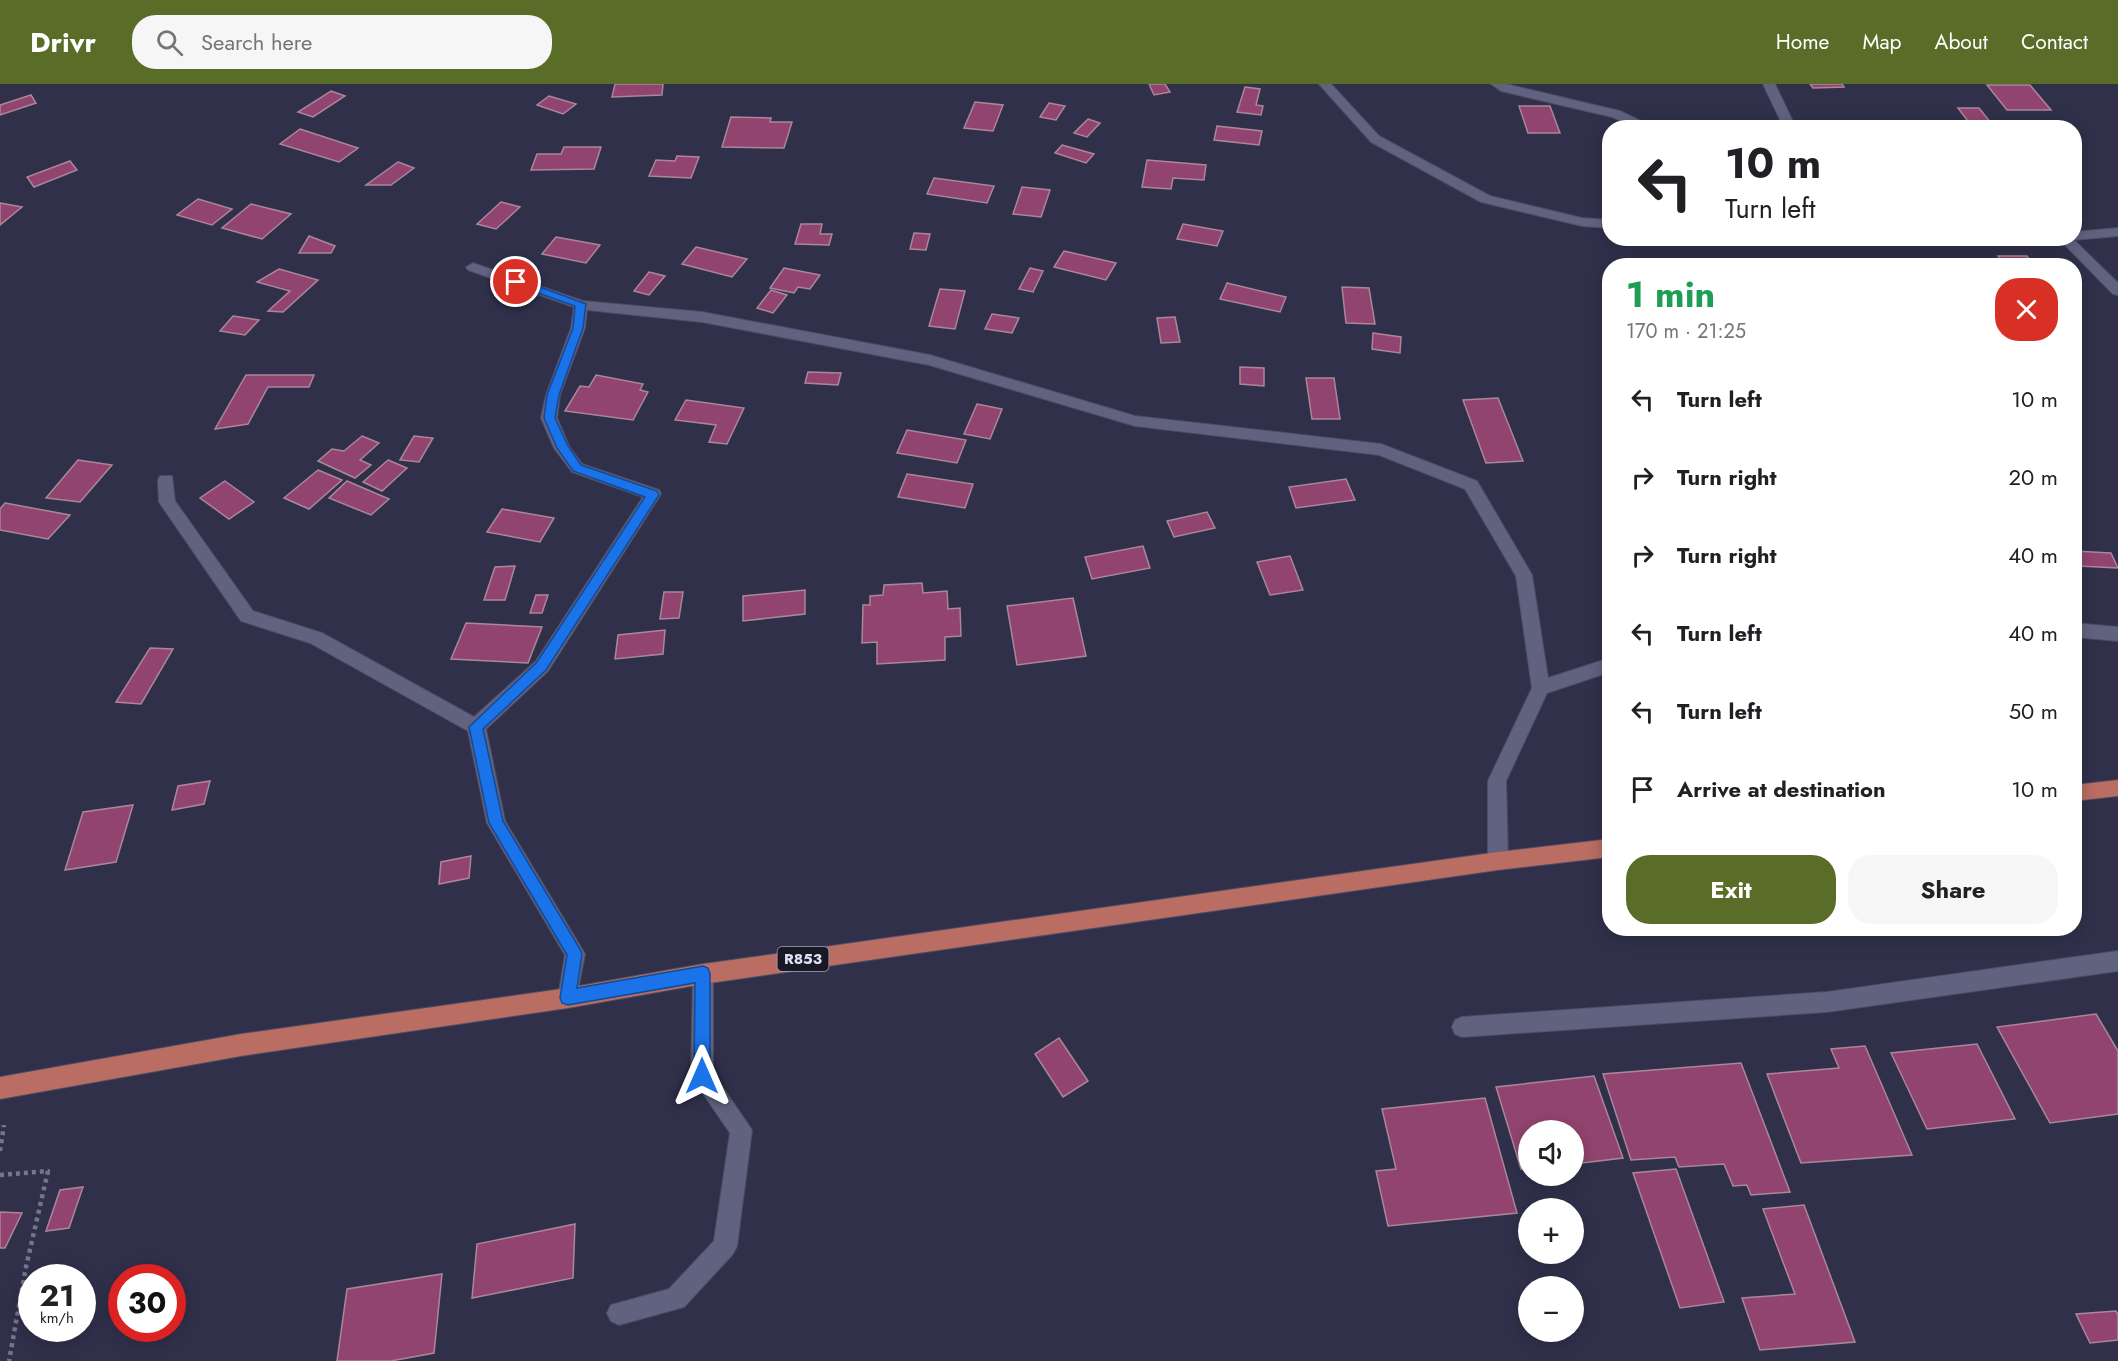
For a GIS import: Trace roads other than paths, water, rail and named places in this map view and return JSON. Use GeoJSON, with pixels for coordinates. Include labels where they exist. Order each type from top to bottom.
{"type":"FeatureCollection","features":[{"type":"Feature","properties":{"kind":"main road"},"geometry":{"type":"LineString","coordinates":[[2082,792],[2118,788]]}},
{"type":"Feature","properties":{"kind":"main road","name":"R853"},"geometry":{"type":"LineString","coordinates":[[0,1088],[241,1045],[568,998],[703,974],[1498,861],[1602,849]]}},
{"type":"Feature","properties":{"kind":"street"},"geometry":{"type":"LineString","coordinates":[[1325,84],[1375,139],[1486,199],[1582,222],[1602,223]]}},
{"type":"Feature","properties":{"kind":"street"},"geometry":{"type":"LineString","coordinates":[[1497,84],[1505,88],[1616,114],[1630,120]]}},
{"type":"Feature","properties":{"kind":"street"},"geometry":{"type":"LineString","coordinates":[[1768,84],[1786,120]]}},
{"type":"Feature","properties":{"kind":"street"},"geometry":{"type":"LineString","coordinates":[[2082,235],[2118,232]]}},
{"type":"Feature","properties":{"kind":"street"},"geometry":{"type":"LineString","coordinates":[[2072,246],[2118,291]]}},
{"type":"Feature","properties":{"kind":"street"},"geometry":{"type":"LineString","coordinates":[[473,267],[580,304],[702,316],[930,360],[1135,421],[1381,450],[1471,485],[1524,576],[1540,688],[1497,781],[1498,861]]}},
{"type":"Feature","properties":{"kind":"street"},"geometry":{"type":"LineString","coordinates":[[476,727],[542,666],[653,495],[577,468],[562,448],[549,418],[553,395],[578,328],[580,304]]}},
{"type":"Feature","properties":{"kind":"street"},"geometry":{"type":"LineString","coordinates":[[166,480],[167,502],[247,616],[316,638],[476,727],[496,823],[574,954],[568,998]]}},
{"type":"Feature","properties":{"kind":"street"},"geometry":{"type":"LineString","coordinates":[[2082,631],[2118,634]]}},
{"type":"Feature","properties":{"kind":"street"},"geometry":{"type":"LineString","coordinates":[[1540,688],[1602,668]]}},
{"type":"Feature","properties":{"kind":"street"},"geometry":{"type":"LineString","coordinates":[[1462,1027],[1827,1002],[2118,962]]}},
{"type":"Feature","properties":{"kind":"street"},"geometry":{"type":"LineString","coordinates":[[619,1312],[676,1299],[725,1246],[741,1130],[702,1076],[703,974]]}}]}
